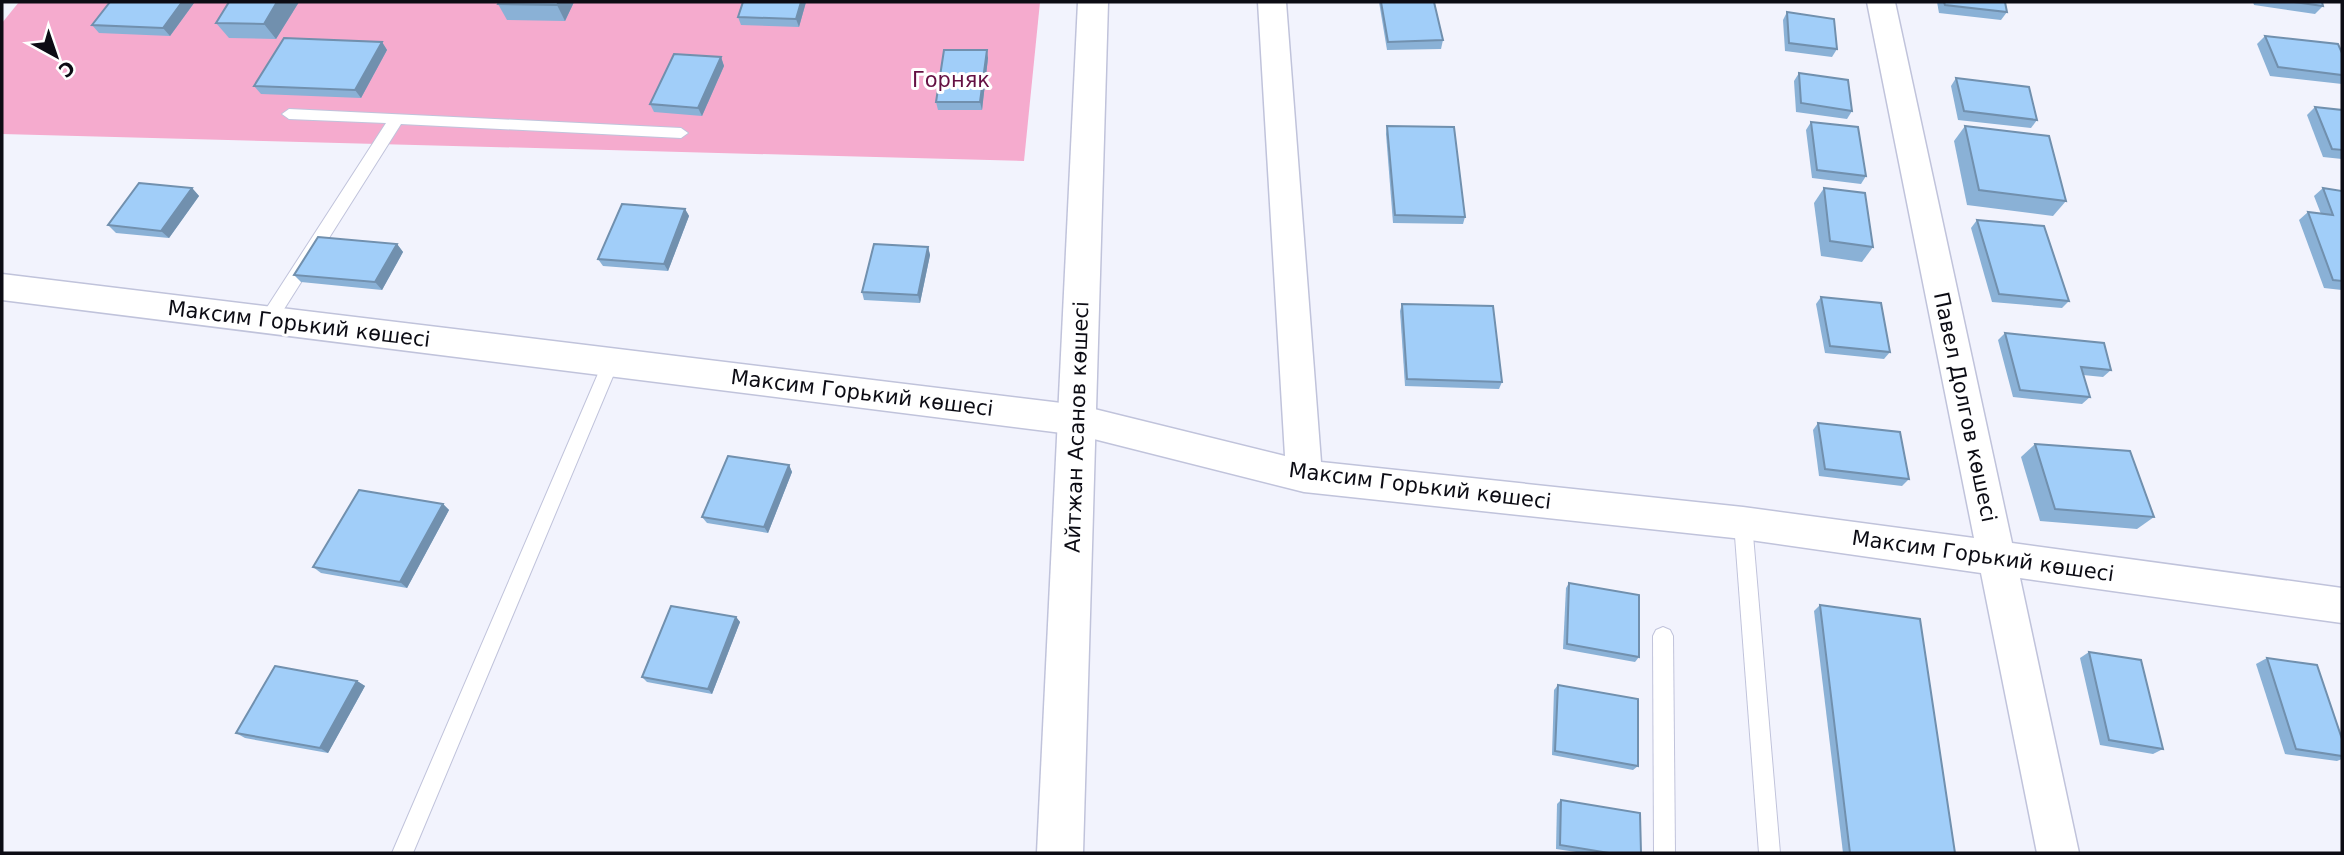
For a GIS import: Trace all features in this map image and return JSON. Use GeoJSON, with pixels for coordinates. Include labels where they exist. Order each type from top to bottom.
{"type":"FeatureCollection","features":[{"type":"Feature","properties":{"kind":"street","name":"Айтжан Асанов көшесі"},"geometry":{"type":"LineString","coordinates":[[1060,853],[1078,420],[1088,67],[1093,2]]}},
{"type":"Feature","properties":{"kind":"street"},"geometry":{"type":"LineString","coordinates":[[1272,2],[1304,476]]}},
{"type":"Feature","properties":{"kind":"street","name":"Павел Долгов көшесі"},"geometry":{"type":"LineString","coordinates":[[1881,2],[2058,853]]}},
{"type":"Feature","properties":{"kind":"street","name":"Максим Горький көшесі"},"geometry":{"type":"LineString","coordinates":[[2,288],[1078,420],[1304,476],[1744,523],[2342,606]]}},
{"type":"Feature","properties":{"kind":"lane"},"geometry":{"type":"LineString","coordinates":[[289,114],[681,132]]}},
{"type":"Feature","properties":{"kind":"lane"},"geometry":{"type":"LineString","coordinates":[[268,320],[397,118]]}},
{"type":"Feature","properties":{"kind":"lane"},"geometry":{"type":"LineString","coordinates":[[402,853],[611,362]]}},
{"type":"Feature","properties":{"kind":"lane"},"geometry":{"type":"LineString","coordinates":[[1744,523],[1770,853]]}},
{"type":"Feature","properties":{"kind":"lane"},"geometry":{"type":"LineString","coordinates":[[1663,636],[1665,853]]}},
{"type":"Feature","properties":{"kind":"green space","name":"Горняк"},"geometry":{"type":"Polygon","coordinates":[[[19,2],[1040,2],[1024,161],[2,134],[2,23],[19,2]]]}},
{"type":"Feature","properties":{"kind":"building"},"geometry":{"type":"Polygon","coordinates":[[[110,2],[182,2],[163,28],[92,25],[110,2]]]}},
{"type":"Feature","properties":{"kind":"building"},"geometry":{"type":"Polygon","coordinates":[[[229,2],[277,2],[264,24],[216,23],[229,2]]]}},
{"type":"Feature","properties":{"kind":"building"},"geometry":{"type":"Polygon","coordinates":[[[559,2],[557,5],[498,4],[559,2]]]}},
{"type":"Feature","properties":{"kind":"building"},"geometry":{"type":"Polygon","coordinates":[[[743,2],[801,2],[796,19],[738,17],[743,2]]]}},
{"type":"Feature","properties":{"kind":"building"},"geometry":{"type":"Polygon","coordinates":[[[1381,2],[1434,2],[1443,40],[1388,42],[1381,2]]]}},
{"type":"Feature","properties":{"kind":"building"},"geometry":{"type":"Polygon","coordinates":[[[1944,2],[2005,2],[2007,12],[1945,5],[1944,2]]]}},
{"type":"Feature","properties":{"kind":"building"},"geometry":{"type":"Polygon","coordinates":[[[2294,2],[2322,2],[2323,6],[2294,2]]]}},
{"type":"Feature","properties":{"kind":"building"},"geometry":{"type":"Polygon","coordinates":[[[1787,12],[1834,19],[1837,49],[1789,43],[1787,12]]]}},
{"type":"Feature","properties":{"kind":"building"},"geometry":{"type":"Polygon","coordinates":[[[2265,36],[2338,44],[2342,53],[2342,75],[2278,67],[2265,36]]]}},
{"type":"Feature","properties":{"kind":"building"},"geometry":{"type":"Polygon","coordinates":[[[284,38],[382,42],[355,90],[254,86],[284,38]]]}},
{"type":"Feature","properties":{"kind":"building"},"geometry":{"type":"Polygon","coordinates":[[[944,50],[987,50],[980,102],[936,102],[944,50]]]}},
{"type":"Feature","properties":{"kind":"building"},"geometry":{"type":"Polygon","coordinates":[[[674,54],[721,57],[698,108],[650,104],[674,54]]]}},
{"type":"Feature","properties":{"kind":"building"},"geometry":{"type":"Polygon","coordinates":[[[1799,73],[1848,80],[1852,111],[1801,103],[1799,73]]]}},
{"type":"Feature","properties":{"kind":"building"},"geometry":{"type":"Polygon","coordinates":[[[1956,78],[2029,87],[2037,120],[1964,111],[1956,78]]]}},
{"type":"Feature","properties":{"kind":"building"},"geometry":{"type":"Polygon","coordinates":[[[2315,107],[2342,110],[2342,150],[2332,149],[2315,107]]]}},
{"type":"Feature","properties":{"kind":"building"},"geometry":{"type":"Polygon","coordinates":[[[1811,122],[1858,127],[1866,176],[1817,170],[1811,122]]]}},
{"type":"Feature","properties":{"kind":"building"},"geometry":{"type":"Polygon","coordinates":[[[1387,126],[1454,127],[1465,217],[1395,215],[1387,126]]]}},
{"type":"Feature","properties":{"kind":"building"},"geometry":{"type":"Polygon","coordinates":[[[1965,126],[2049,136],[2066,201],[1979,190],[1965,126]]]}},
{"type":"Feature","properties":{"kind":"building"},"geometry":{"type":"Polygon","coordinates":[[[139,183],[192,188],[161,231],[108,225],[139,183]]]}},
{"type":"Feature","properties":{"kind":"building"},"geometry":{"type":"Polygon","coordinates":[[[1824,188],[1865,193],[1873,247],[1830,241],[1824,188]]]}},
{"type":"Feature","properties":{"kind":"building"},"geometry":{"type":"Polygon","coordinates":[[[2323,188],[2342,191],[2342,281],[2333,280],[2308,212],[2333,215],[2323,188]]]}},
{"type":"Feature","properties":{"kind":"building"},"geometry":{"type":"Polygon","coordinates":[[[622,204],[685,209],[664,264],[598,259],[622,204]]]}},
{"type":"Feature","properties":{"kind":"building"},"geometry":{"type":"Polygon","coordinates":[[[1977,220],[2044,226],[2069,301],[1999,294],[1977,220]]]}},
{"type":"Feature","properties":{"kind":"building"},"geometry":{"type":"Polygon","coordinates":[[[318,237],[397,244],[375,282],[294,275],[318,237]]]}},
{"type":"Feature","properties":{"kind":"building"},"geometry":{"type":"Polygon","coordinates":[[[874,244],[928,247],[918,295],[862,292],[874,244]]]}},
{"type":"Feature","properties":{"kind":"building"},"geometry":{"type":"Polygon","coordinates":[[[1821,297],[1881,303],[1890,352],[1830,346],[1821,297]]]}},
{"type":"Feature","properties":{"kind":"building"},"geometry":{"type":"Polygon","coordinates":[[[1402,304],[1493,306],[1502,382],[1407,379],[1402,304]]]}},
{"type":"Feature","properties":{"kind":"building"},"geometry":{"type":"Polygon","coordinates":[[[2005,333],[2104,343],[2111,370],[2081,367],[2090,397],[2020,390],[2005,333]]]}},
{"type":"Feature","properties":{"kind":"building"},"geometry":{"type":"Polygon","coordinates":[[[1818,423],[1900,432],[1909,479],[1825,469],[1818,423]]]}},
{"type":"Feature","properties":{"kind":"building"},"geometry":{"type":"Polygon","coordinates":[[[2035,444],[2130,451],[2154,517],[2055,509],[2035,444]]]}},
{"type":"Feature","properties":{"kind":"building"},"geometry":{"type":"Polygon","coordinates":[[[728,456],[789,465],[764,527],[702,517],[728,456]]]}},
{"type":"Feature","properties":{"kind":"building"},"geometry":{"type":"Polygon","coordinates":[[[359,490],[443,504],[400,582],[313,567],[359,490]]]}},
{"type":"Feature","properties":{"kind":"building"},"geometry":{"type":"Polygon","coordinates":[[[1569,583],[1639,595],[1639,657],[1567,644],[1569,583]]]}},
{"type":"Feature","properties":{"kind":"building"},"geometry":{"type":"Polygon","coordinates":[[[1820,605],[1920,619],[1955,853],[1850,853],[1820,605]]]}},
{"type":"Feature","properties":{"kind":"building"},"geometry":{"type":"Polygon","coordinates":[[[671,606],[736,617],[708,689],[642,677],[671,606]]]}},
{"type":"Feature","properties":{"kind":"building"},"geometry":{"type":"Polygon","coordinates":[[[2089,652],[2141,660],[2163,749],[2109,740],[2089,652]]]}},
{"type":"Feature","properties":{"kind":"building"},"geometry":{"type":"Polygon","coordinates":[[[2267,658],[2317,665],[2342,739],[2342,756],[2296,749],[2267,658]]]}},
{"type":"Feature","properties":{"kind":"building"},"geometry":{"type":"Polygon","coordinates":[[[275,666],[357,681],[320,748],[236,733],[275,666]]]}},
{"type":"Feature","properties":{"kind":"building"},"geometry":{"type":"Polygon","coordinates":[[[1558,685],[1638,699],[1638,766],[1555,751],[1558,685]]]}},
{"type":"Feature","properties":{"kind":"building"},"geometry":{"type":"Polygon","coordinates":[[[1561,800],[1640,813],[1641,853],[1609,853],[1560,845],[1561,800]]]}}]}
